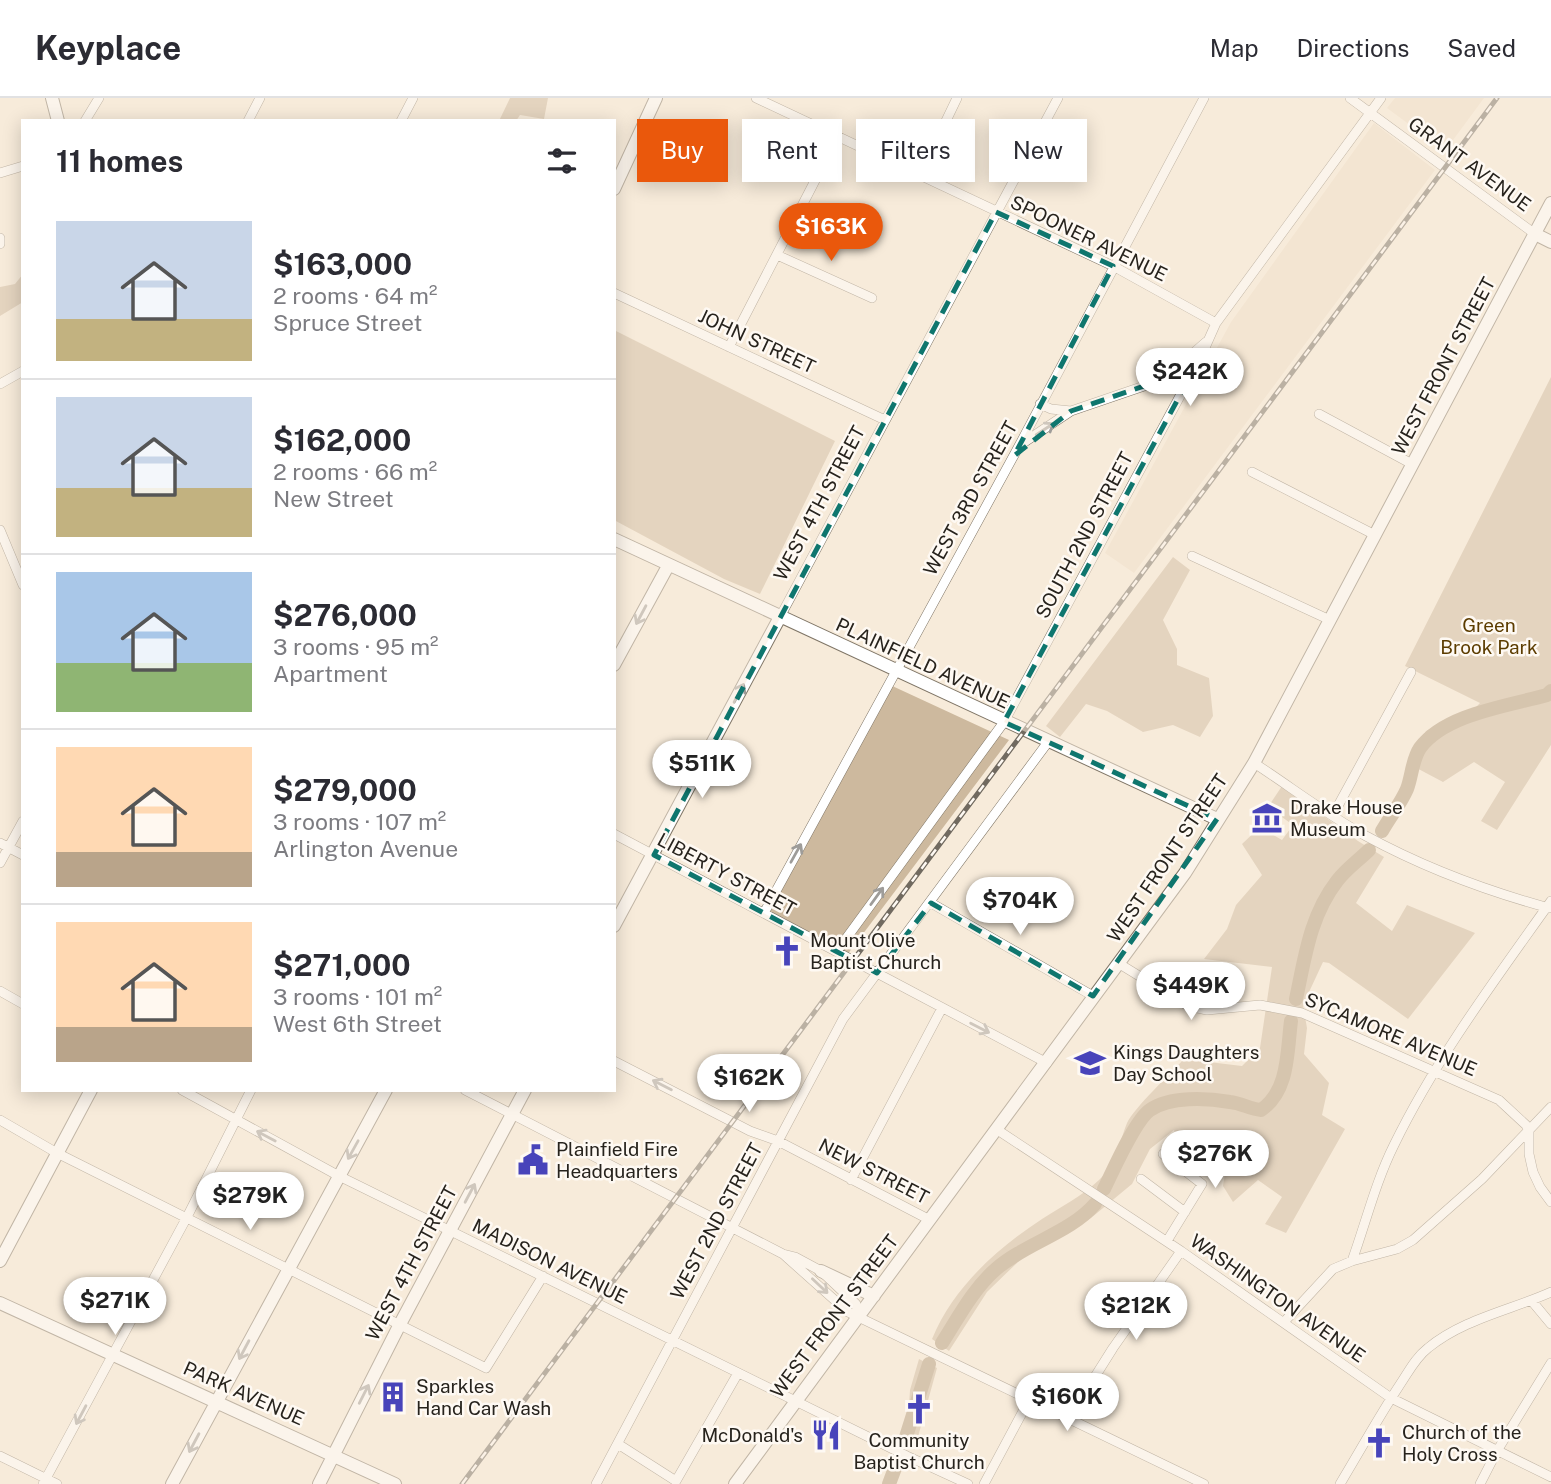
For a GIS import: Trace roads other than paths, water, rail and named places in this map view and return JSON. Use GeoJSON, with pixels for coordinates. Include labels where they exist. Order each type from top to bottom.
{"type":"FeatureCollection","features":[{"type":"Feature","properties":{"kind":"main road"},"geometry":{"type":"LineString","coordinates":[[52,98],[57,119]]}},
{"type":"Feature","properties":{"kind":"main road"},"geometry":{"type":"LineString","coordinates":[[616,185],[656,98]]}},
{"type":"Feature","properties":{"kind":"main road","name":"WEST FRONT STREET"},"geometry":{"type":"LineString","coordinates":[[735,1484],[1185,873],[1254,763],[1551,203]]}},
{"type":"Feature","properties":{"kind":"main road"},"geometry":{"type":"LineString","coordinates":[[1535,234],[1551,242]]}},
{"type":"Feature","properties":{"kind":"main road","name":"PLAINFIELD AVENUE"},"geometry":{"type":"LineString","coordinates":[[616,541],[1217,819]]}},
{"type":"Feature","properties":{"kind":"main road"},"geometry":{"type":"LineString","coordinates":[[616,661],[668,566]]}},
{"type":"Feature","properties":{"kind":"main road","name":"WEST 4TH STREET"},"geometry":{"type":"LineString","coordinates":[[616,922],[780,618]]}},
{"type":"Feature","properties":{"kind":"main road"},"geometry":{"type":"LineString","coordinates":[[0,1261],[90,1092]]}},
{"type":"Feature","properties":{"kind":"main road"},"geometry":{"type":"LineString","coordinates":[[172,1484],[385,1092]]}},
{"type":"Feature","properties":{"kind":"main road","name":"WEST 4TH STREET"},"geometry":{"type":"LineString","coordinates":[[319,1484],[399,1326],[524,1092]]}},
{"type":"Feature","properties":{"kind":"main road"},"geometry":{"type":"LineString","coordinates":[[821,1271],[874,1296]]}},
{"type":"Feature","properties":{"kind":"main road","name":"PARK AVENUE"},"geometry":{"type":"LineString","coordinates":[[0,1303],[395,1484]]}},
{"type":"Feature","properties":{"kind":"street"},"geometry":{"type":"LineString","coordinates":[[86,119],[99,98]]}},
{"type":"Feature","properties":{"kind":"street"},"geometry":{"type":"LineString","coordinates":[[249,119],[260,98]]}},
{"type":"Feature","properties":{"kind":"street"},"geometry":{"type":"LineString","coordinates":[[402,119],[413,98]]}},
{"type":"Feature","properties":{"kind":"street","name":"SPOONER AVENUE"},"geometry":{"type":"LineString","coordinates":[[757,98],[802,119]]}},
{"type":"Feature","properties":{"kind":"street"},"geometry":{"type":"LineString","coordinates":[[947,119],[957,98]]}},
{"type":"Feature","properties":{"kind":"street","name":"WEST 4TH STREET"},"geometry":{"type":"LineString","coordinates":[[780,618],[1058,98]]}},
{"type":"Feature","properties":{"kind":"street","name":"WEST 3RD STREET"},"geometry":{"type":"LineString","coordinates":[[764,913],[1019,446],[1204,98]]}},
{"type":"Feature","properties":{"kind":"street","name":"GRANT AVENUE"},"geometry":{"type":"LineString","coordinates":[[1350,98],[1535,234]]}},
{"type":"Feature","properties":{"kind":"street","name":"SOUTH 2ND STREET"},"geometry":{"type":"LineString","coordinates":[[837,951],[1004,722],[1185,387],[1216,323],[1381,98]]}},
{"type":"Feature","properties":{"kind":"street"},"geometry":{"type":"LineString","coordinates":[[0,173],[21,167]]}},
{"type":"Feature","properties":{"kind":"street"},"geometry":{"type":"LineString","coordinates":[[729,346],[814,182]]}},
{"type":"Feature","properties":{"kind":"street","name":"SPOONER AVENUE"},"geometry":{"type":"LineString","coordinates":[[934,182],[1113,266],[1216,323]]}},
{"type":"Feature","properties":{"kind":"street"},"geometry":{"type":"LineString","coordinates":[[0,238],[0,244]]}},
{"type":"Feature","properties":{"kind":"street"},"geometry":{"type":"LineString","coordinates":[[777,255],[872,298]]}},
{"type":"Feature","properties":{"kind":"street","name":"JOHN STREET"},"geometry":{"type":"LineString","coordinates":[[616,294],[885,420]]}},
{"type":"Feature","properties":{"kind":"street"},"geometry":{"type":"LineString","coordinates":[[1150,384],[1182,363],[1208,341]]}},
{"type":"Feature","properties":{"kind":"street"},"geometry":{"type":"LineString","coordinates":[[0,384],[21,372]]}},
{"type":"Feature","properties":{"kind":"street"},"geometry":{"type":"LineString","coordinates":[[1019,446],[1071,411],[1150,384],[1170,381],[1185,387]]}},
{"type":"Feature","properties":{"kind":"street"},"geometry":{"type":"LineString","coordinates":[[1040,404],[1051,409],[1071,411]]}},
{"type":"Feature","properties":{"kind":"street"},"geometry":{"type":"LineString","coordinates":[[1318,414],[1412,464]]}},
{"type":"Feature","properties":{"kind":"street"},"geometry":{"type":"LineString","coordinates":[[1252,472],[1375,536]]}},
{"type":"Feature","properties":{"kind":"street"},"geometry":{"type":"LineString","coordinates":[[0,530],[21,580]]}},
{"type":"Feature","properties":{"kind":"street"},"geometry":{"type":"LineString","coordinates":[[1192,556],[1330,620]]}},
{"type":"Feature","properties":{"kind":"street"},"geometry":{"type":"LineString","coordinates":[[1333,815],[1411,672]]}},
{"type":"Feature","properties":{"kind":"street","name":"WEST 2ND STREET"},"geometry":{"type":"LineString","coordinates":[[596,1484],[843,1019],[1048,742]]}},
{"type":"Feature","properties":{"kind":"street"},"geometry":{"type":"LineString","coordinates":[[1254,763],[1364,835],[1391,848],[1507,896],[1549,905],[1472,1010],[1417,1100],[1393,1147],[1352,1261]]}},
{"type":"Feature","properties":{"kind":"street"},"geometry":{"type":"LineString","coordinates":[[0,863],[4,845],[21,824]]}},
{"type":"Feature","properties":{"kind":"street","name":"LIBERTY STREET"},"geometry":{"type":"LineString","coordinates":[[616,835],[1047,1063]]}},
{"type":"Feature","properties":{"kind":"street"},"geometry":{"type":"LineString","coordinates":[[4,845],[21,854]]}},
{"type":"Feature","properties":{"kind":"street"},"geometry":{"type":"LineString","coordinates":[[931,903],[1093,996]]}},
{"type":"Feature","properties":{"kind":"street","name":"SYCAMORE AVENUE"},"geometry":{"type":"LineString","coordinates":[[1118,963],[1154,988],[1197,1009],[1260,1005],[1302,1013],[1499,1100],[1526,1125],[1529,1132]]}},
{"type":"Feature","properties":{"kind":"street"},"geometry":{"type":"LineString","coordinates":[[0,991],[21,1002]]}},
{"type":"Feature","properties":{"kind":"street"},"geometry":{"type":"LineString","coordinates":[[850,1180],[942,1008]]}},
{"type":"Feature","properties":{"kind":"street","name":"NEW STREET"},"geometry":{"type":"LineString","coordinates":[[616,1062],[750,1131],[778,1141],[930,1220]]}},
{"type":"Feature","properties":{"kind":"street","name":"MADISON AVENUE"},"geometry":{"type":"LineString","coordinates":[[186,1092],[339,1176],[906,1456],[968,1484]]}},
{"type":"Feature","properties":{"kind":"street"},"geometry":{"type":"LineString","coordinates":[[45,1482],[187,1217],[250,1092]]}},
{"type":"Feature","properties":{"kind":"street"},"geometry":{"type":"LineString","coordinates":[[469,1092],[783,1254],[848,1312],[1204,1484]]}},
{"type":"Feature","properties":{"kind":"street"},"geometry":{"type":"LineString","coordinates":[[1284,1322],[1333,1269],[1397,1249],[1413,1240],[1457,1203],[1551,1107]]}},
{"type":"Feature","properties":{"kind":"street"},"geometry":{"type":"LineString","coordinates":[[0,1121],[57,1153],[486,1368],[543,1276]]}},
{"type":"Feature","properties":{"kind":"street","name":"WASHINGTON AVENUE"},"geometry":{"type":"LineString","coordinates":[[996,1129],[1167,1241],[1391,1398],[1551,1477]]}},
{"type":"Feature","properties":{"kind":"street"},"geometry":{"type":"LineString","coordinates":[[1529,1132],[1529,1154],[1533,1172],[1551,1202]]}},
{"type":"Feature","properties":{"kind":"street"},"geometry":{"type":"LineString","coordinates":[[1163,1154],[1202,1184],[1167,1241]]}},
{"type":"Feature","properties":{"kind":"street"},"geometry":{"type":"LineString","coordinates":[[1141,1179],[1185,1212]]}},
{"type":"Feature","properties":{"kind":"street"},"geometry":{"type":"LineString","coordinates":[[1069,1418],[1113,1348],[1181,1251]]}},
{"type":"Feature","properties":{"kind":"street"},"geometry":{"type":"LineString","coordinates":[[783,1254],[795,1256],[821,1271],[856,1304],[859,1316]]}},
{"type":"Feature","properties":{"kind":"street"},"geometry":{"type":"LineString","coordinates":[[1340,1484],[1391,1398],[1428,1347],[1475,1321],[1551,1292]]}},
{"type":"Feature","properties":{"kind":"street"},"geometry":{"type":"LineString","coordinates":[[1531,1300],[1551,1324]]}},
{"type":"Feature","properties":{"kind":"street"},"geometry":{"type":"LineString","coordinates":[[1480,1484],[1551,1363]]}},
{"type":"Feature","properties":{"kind":"street"},"geometry":{"type":"LineString","coordinates":[[618,1444],[676,1481],[738,1373]]}},
{"type":"Feature","properties":{"kind":"street"},"geometry":{"type":"LineString","coordinates":[[984,1484],[1029,1400]]}},
{"type":"Feature","properties":{"kind":"street"},"geometry":{"type":"LineString","coordinates":[[0,1456],[45,1482],[57,1484]]}},
{"type":"Feature","properties":{"kind":"waterway"},"geometry":{"type":"LineString","coordinates":[[1382,831],[1407,789],[1417,753],[1431,736],[1461,719],[1547,695],[1551,691]]}},
{"type":"Feature","properties":{"kind":"waterway"},"geometry":{"type":"LineString","coordinates":[[1296,999],[1306,952],[1320,908],[1341,877],[1369,850]]}},
{"type":"Feature","properties":{"kind":"waterway"},"geometry":{"type":"LineString","coordinates":[[1104,1189],[1138,1124],[1158,1105],[1178,1100],[1200,1099],[1261,1110],[1270,1102],[1282,1082],[1291,1021]]}},
{"type":"Feature","properties":{"kind":"waterway"},"geometry":{"type":"LineString","coordinates":[[942,1343],[973,1295],[996,1269],[1073,1223],[1095,1204]]}},
{"type":"Feature","properties":{"kind":"waterway"},"geometry":{"type":"LineString","coordinates":[[905,1440],[929,1364]]}},
{"type":"Feature","properties":{"kind":"waterway"},"geometry":{"type":"LineString","coordinates":[[889,1484],[898,1460]]}},
{"type":"Feature","properties":{"kind":"railway"},"geometry":{"type":"LineString","coordinates":[[462,1484],[1497,98]]}},
{"type":"Feature","properties":{"kind":"place","name":"Drake House Museum"},"geometry":{"type":"Point","coordinates":[1267,818]}},
{"type":"Feature","properties":{"kind":"place","name":"Mount Olive Baptist Church"},"geometry":{"type":"Point","coordinates":[787,951]}},
{"type":"Feature","properties":{"kind":"place","name":"Kings Daughters Day School"},"geometry":{"type":"Point","coordinates":[1090,1063]}},
{"type":"Feature","properties":{"kind":"place","name":"Plainfield Fire Headquarters"},"geometry":{"type":"Point","coordinates":[533,1160]}},
{"type":"Feature","properties":{"kind":"place","name":"Sparkles Hand Car Wash"},"geometry":{"type":"Point","coordinates":[393,1397]}},
{"type":"Feature","properties":{"kind":"place","name":"Community Baptist Church"},"geometry":{"type":"Point","coordinates":[919,1409]}},
{"type":"Feature","properties":{"kind":"place","name":"McDonald's"},"geometry":{"type":"Point","coordinates":[826,1435]}},
{"type":"Feature","properties":{"kind":"place","name":"Church of the Holy Cross"},"geometry":{"type":"Point","coordinates":[1379,1443]}},
{"type":"Feature","properties":{"kind":"park label","name":"Green Brook Park"},"geometry":{"type":"Point","coordinates":[1489,636]}}]}
